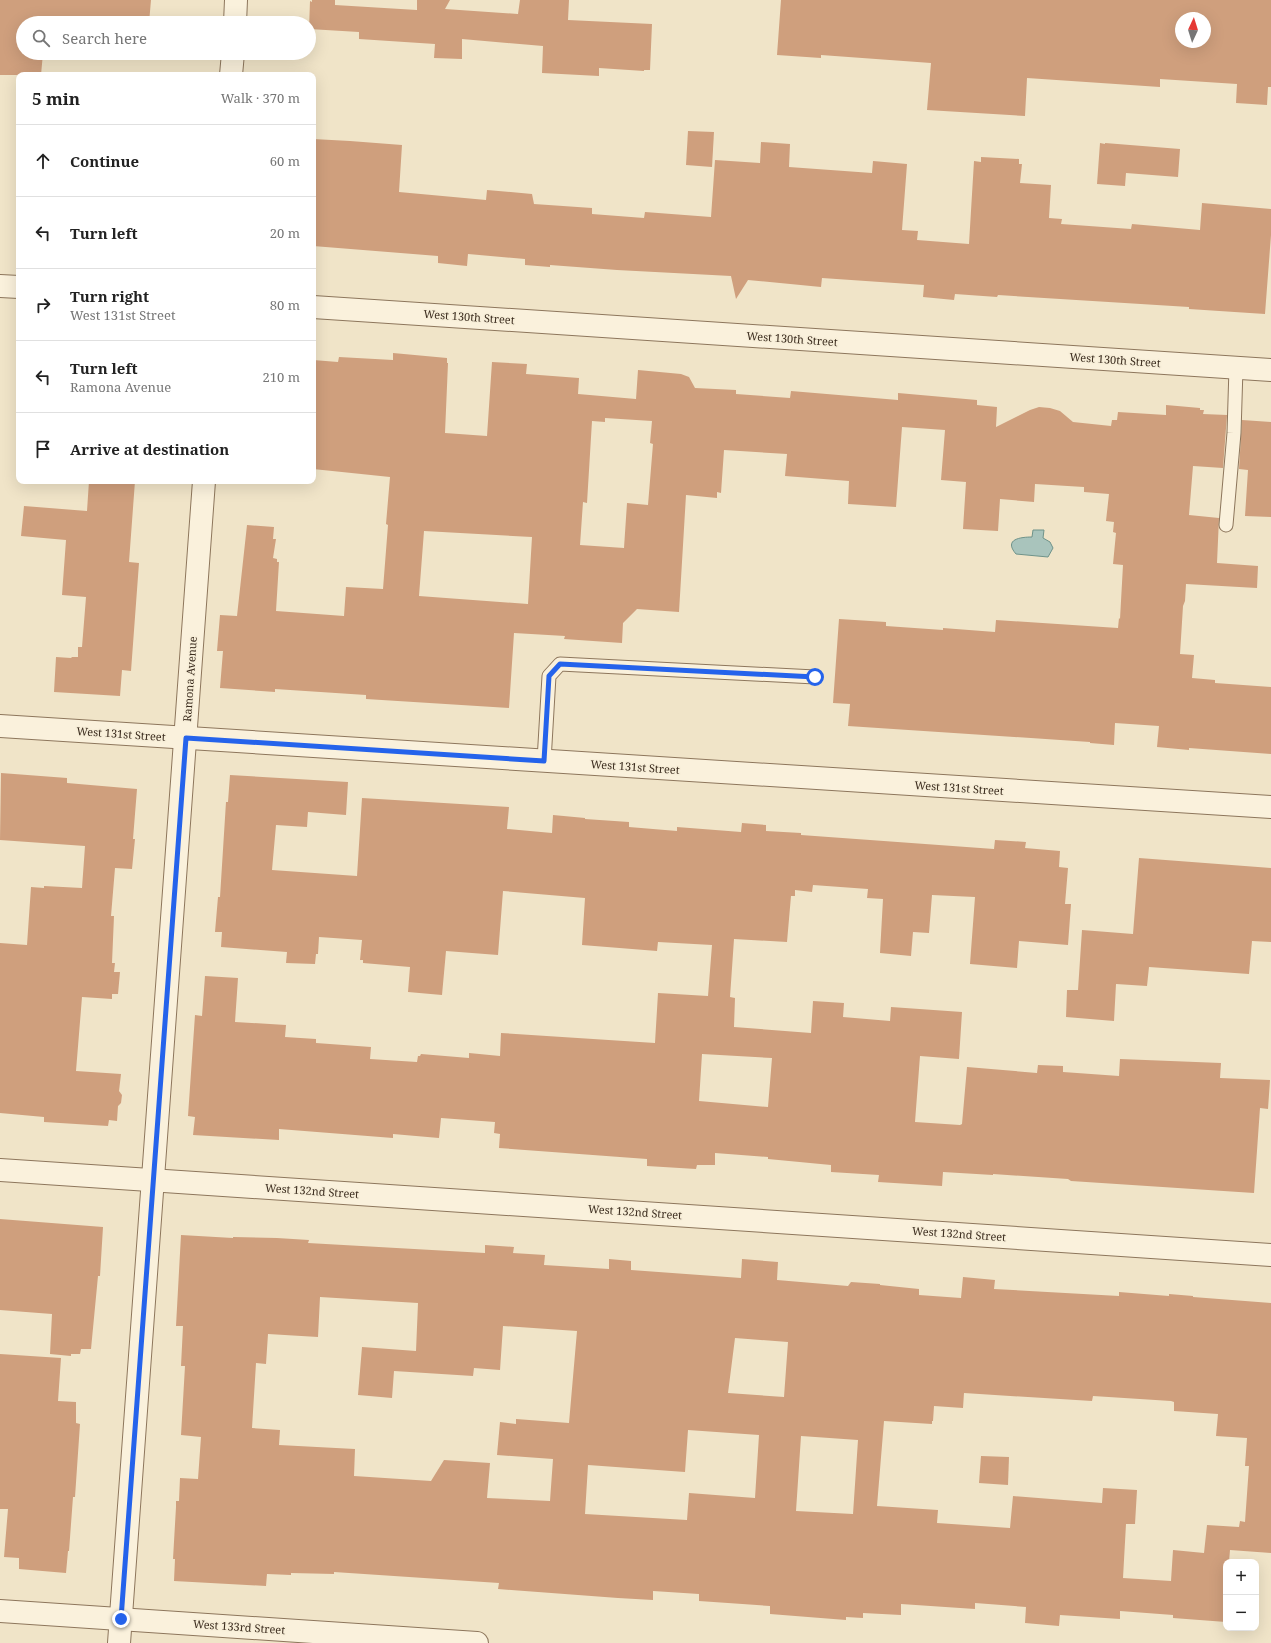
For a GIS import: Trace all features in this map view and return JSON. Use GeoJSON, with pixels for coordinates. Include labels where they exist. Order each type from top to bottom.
{"type":"FeatureCollection","features":[{"type":"Feature","properties":{"kind":"street"},"geometry":{"type":"LineString","coordinates":[[235,16],[236,0]]}},
{"type":"Feature","properties":{"kind":"street"},"geometry":{"type":"LineString","coordinates":[[231,72],[232,60]]}},
{"type":"Feature","properties":{"kind":"street"},"geometry":{"type":"LineString","coordinates":[[0,286],[16,287]]}},
{"type":"Feature","properties":{"kind":"street","name":"West 130th Street"},"geometry":{"type":"LineString","coordinates":[[316,307],[1271,370]]}},
{"type":"Feature","properties":{"kind":"street","name":"Ramona Avenue"},"geometry":{"type":"LineString","coordinates":[[119,1643],[204,484]]}},
{"type":"Feature","properties":{"kind":"street","name":"West 131st Street"},"geometry":{"type":"LineString","coordinates":[[0,726],[1271,807]]}},
{"type":"Feature","properties":{"kind":"street","name":"West 132nd Street"},"geometry":{"type":"LineString","coordinates":[[0,1170],[1271,1255]]}},
{"type":"Feature","properties":{"kind":"street","name":"West 133rd Street"},"geometry":{"type":"LineString","coordinates":[[0,1611],[477,1643]]}},
{"type":"Feature","properties":{"kind":"lane"},"geometry":{"type":"LineString","coordinates":[[1226,525],[1234,433],[1236,368]]}},
{"type":"Feature","properties":{"kind":"lane"},"geometry":{"type":"LineString","coordinates":[[544,761],[549,676],[560,664],[815,677]]}},
{"type":"Feature","properties":{"kind":"water"},"geometry":{"type":"Polygon","coordinates":[[[1033,530],[1044,530],[1043,538],[1050,542],[1053,548],[1048,557],[1016,554],[1013,549],[1011,545],[1012,542],[1019,538],[1032,537],[1033,530]]]}},
{"type":"Feature","properties":{"kind":"building"},"geometry":{"type":"Polygon","coordinates":[[[0,0],[151,0],[150,16],[16,16],[16,60],[42,60],[41,72],[16,72],[16,75],[0,75],[0,0]]]}},
{"type":"Feature","properties":{"kind":"building"},"geometry":{"type":"Polygon","coordinates":[[[312,0],[335,0],[335,5],[417,10],[417,0],[450,0],[445,9],[518,14],[520,0],[569,0],[568,20],[652,24],[650,70],[644,71],[599,68],[599,76],[542,73],[543,46],[462,39],[462,59],[434,58],[435,44],[359,39],[359,32],[316,29],[316,16],[309,16],[310,1],[312,2],[312,0]]]}},
{"type":"Feature","properties":{"kind":"building"},"geometry":{"type":"Polygon","coordinates":[[[781,0],[1271,0],[1271,87],[1268,87],[1267,105],[1236,103],[1237,84],[1160,79],[1160,87],[1027,78],[1025,116],[927,110],[931,63],[821,55],[821,58],[777,55],[781,0]]]}},
{"type":"Feature","properties":{"kind":"building"},"geometry":{"type":"Polygon","coordinates":[[[688,131],[714,132],[712,167],[686,165],[688,131]]]}},
{"type":"Feature","properties":{"kind":"building"},"geometry":{"type":"Polygon","coordinates":[[[316,139],[402,145],[399,192],[486,200],[487,190],[532,194],[534,204],[592,208],[592,214],[644,218],[645,212],[711,217],[715,160],[760,163],[761,142],[790,144],[789,167],[872,173],[873,161],[907,164],[902,230],[918,231],[917,240],[969,244],[974,161],[981,162],[981,157],[1019,159],[1019,164],[1022,164],[1020,183],[1051,185],[1049,218],[1062,219],[1061,224],[1131,229],[1132,224],[1200,230],[1202,203],[1271,209],[1271,235],[1265,314],[1189,309],[1189,307],[998,295],[997,297],[955,294],[954,300],[923,297],[924,285],[822,278],[821,287],[748,280],[736,299],[731,276],[550,265],[550,267],[525,265],[525,259],[468,254],[467,266],[438,263],[438,256],[316,246],[316,139]]]}},
{"type":"Feature","properties":{"kind":"building"},"geometry":{"type":"Polygon","coordinates":[[[1100,143],[1180,149],[1178,177],[1126,173],[1125,186],[1097,184],[1100,143]]]}},
{"type":"Feature","properties":{"kind":"building"},"geometry":{"type":"Polygon","coordinates":[[[393,353],[447,358],[445,433],[487,436],[492,362],[527,364],[526,374],[579,378],[578,394],[636,399],[638,370],[681,374],[689,377],[695,388],[736,390],[736,394],[790,398],[791,391],[898,400],[898,393],[977,400],[977,405],[997,407],[996,427],[1039,407],[1060,411],[1073,422],[1111,426],[1112,420],[1117,420],[1118,412],[1166,415],[1166,405],[1200,408],[1200,410],[1204,410],[1203,414],[1227,415],[1223,468],[1193,466],[1189,515],[1219,518],[1217,563],[1258,566],[1257,588],[1186,584],[1180,654],[1194,655],[1192,678],[1215,680],[1215,683],[1271,687],[1271,754],[1157,747],[1159,726],[1115,723],[1114,745],[1090,742],[848,726],[850,704],[833,703],[839,619],[886,622],[886,626],[995,632],[996,620],[1118,628],[1119,618],[1120,619],[1123,565],[1113,564],[1116,533],[1113,532],[1114,522],[1106,521],[1109,494],[1084,492],[1084,487],[1035,484],[1034,502],[1000,499],[998,531],[963,529],[966,482],[941,480],[945,430],[902,427],[896,507],[848,504],[849,481],[785,476],[787,454],[724,450],[721,493],[717,492],[717,498],[686,495],[679,612],[637,609],[623,623],[622,643],[564,639],[565,636],[514,633],[509,708],[366,699],[366,695],[275,689],[275,692],[220,688],[223,651],[217,651],[220,615],[237,616],[247,525],[274,527],[273,539],[276,539],[273,558],[277,559],[277,562],[279,562],[276,611],[344,616],[346,587],[383,589],[390,477],[316,469],[316,360],[338,362],[339,357],[393,360],[393,353]],[[605,418],[605,422],[592,421],[587,503],[583,502],[580,545],[624,548],[627,503],[648,505],[653,444],[650,443],[652,421],[605,418]],[[424,531],[419,596],[528,604],[532,537],[424,531]]]}},
{"type":"Feature","properties":{"kind":"building"},"geometry":{"type":"Polygon","coordinates":[[[1242,420],[1271,422],[1271,517],[1245,516],[1248,470],[1239,469],[1242,420]]]}},
{"type":"Feature","properties":{"kind":"building"},"geometry":{"type":"Polygon","coordinates":[[[89,484],[135,484],[129,562],[139,563],[131,671],[122,670],[120,696],[54,692],[56,657],[78,657],[78,647],[82,647],[86,597],[62,595],[66,540],[21,536],[24,506],[87,511],[89,484]]]}},
{"type":"Feature","properties":{"kind":"building"},"geometry":{"type":"Polygon","coordinates":[[[1,773],[67,778],[67,783],[137,789],[132,869],[115,868],[111,916],[114,916],[112,963],[115,963],[114,972],[120,972],[118,994],[112,994],[112,999],[82,997],[76,1071],[121,1074],[119,1091],[122,1095],[121,1103],[118,1106],[117,1121],[109,1120],[108,1126],[44,1122],[44,1117],[0,1113],[0,943],[27,945],[31,887],[44,888],[44,886],[82,888],[85,846],[0,840],[1,773]]]}},
{"type":"Feature","properties":{"kind":"building"},"geometry":{"type":"Polygon","coordinates":[[[230,775],[348,782],[346,815],[308,812],[307,827],[276,825],[272,870],[357,876],[362,798],[509,807],[507,829],[552,833],[553,815],[629,822],[629,827],[677,831],[677,827],[741,832],[742,823],[766,825],[766,831],[801,833],[801,835],[994,849],[995,840],[1026,842],[1025,848],[1060,851],[1059,867],[1068,868],[1065,904],[1071,904],[1068,945],[1019,941],[1017,968],[970,964],[975,897],[932,895],[929,933],[913,932],[911,956],[880,953],[883,899],[867,898],[868,889],[813,885],[812,892],[795,890],[795,896],[791,896],[787,942],[734,939],[730,997],[735,998],[734,1027],[811,1033],[813,1001],[844,1003],[843,1017],[890,1021],[891,1007],[962,1012],[959,1059],[920,1056],[915,1122],[962,1124],[967,1067],[1037,1073],[1038,1065],[1063,1066],[1063,1072],[1119,1076],[1120,1059],[1221,1063],[1220,1078],[1270,1080],[1268,1109],[1260,1108],[1254,1193],[1071,1181],[1068,1179],[943,1172],[942,1186],[878,1182],[879,1175],[831,1172],[831,1165],[768,1159],[768,1157],[715,1153],[715,1165],[697,1165],[696,1169],[647,1166],[647,1159],[499,1148],[500,1134],[494,1133],[495,1122],[441,1118],[439,1138],[393,1134],[393,1138],[279,1129],[279,1140],[193,1135],[195,1117],[188,1116],[195,1015],[202,1016],[205,976],[238,978],[235,1022],[286,1025],[285,1037],[316,1039],[316,1043],[371,1047],[370,1059],[417,1062],[418,1056],[421,1054],[469,1058],[469,1053],[500,1056],[501,1033],[655,1043],[658,993],[708,996],[712,945],[658,942],[657,951],[582,945],[585,898],[503,891],[498,955],[446,951],[442,995],[408,992],[410,967],[363,963],[363,960],[360,960],[362,940],[319,937],[318,954],[316,954],[315,964],[286,963],[287,952],[221,947],[222,932],[215,932],[218,897],[220,897],[226,802],[228,802],[230,775]],[[702,1054],[699,1101],[768,1107],[772,1058],[702,1054]]]}},
{"type":"Feature","properties":{"kind":"building"},"geometry":{"type":"Polygon","coordinates":[[[1139,858],[1271,868],[1271,942],[1252,941],[1249,974],[1149,967],[1147,986],[1116,984],[1114,1021],[1066,1017],[1067,990],[1078,990],[1082,930],[1133,934],[1139,858]]]}},
{"type":"Feature","properties":{"kind":"building"},"geometry":{"type":"Polygon","coordinates":[[[0,1219],[103,1227],[100,1276],[98,1276],[91,1349],[81,1349],[80,1354],[71,1354],[71,1356],[50,1354],[52,1314],[0,1310],[0,1219]]]}},
{"type":"Feature","properties":{"kind":"building"},"geometry":{"type":"Polygon","coordinates":[[[181,1235],[233,1238],[277,1238],[309,1240],[308,1243],[485,1253],[485,1245],[514,1247],[513,1253],[545,1255],[544,1265],[609,1269],[609,1259],[631,1261],[631,1270],[741,1278],[742,1259],[778,1262],[777,1280],[848,1286],[851,1282],[880,1284],[919,1289],[919,1295],[961,1298],[963,1277],[995,1280],[994,1289],[1119,1296],[1119,1292],[1169,1296],[1169,1294],[1271,1303],[1271,1553],[1230,1550],[1229,1559],[1223,1559],[1223,1622],[1173,1618],[1173,1615],[1120,1611],[1120,1619],[1060,1615],[1059,1626],[1025,1623],[1026,1607],[975,1603],[975,1609],[901,1604],[901,1615],[863,1613],[863,1618],[846,1617],[846,1620],[770,1614],[770,1606],[699,1601],[699,1594],[653,1591],[653,1600],[618,1598],[498,1589],[499,1583],[334,1572],[334,1574],[267,1574],[266,1586],[174,1581],[175,1559],[173,1559],[176,1501],[179,1501],[180,1478],[198,1479],[201,1437],[181,1435],[185,1366],[181,1366],[183,1326],[176,1326],[181,1235]],[[320,1297],[318,1337],[268,1334],[266,1364],[256,1363],[252,1428],[280,1430],[279,1445],[355,1449],[354,1476],[431,1481],[444,1460],[490,1463],[487,1498],[550,1501],[553,1459],[497,1455],[500,1422],[516,1424],[516,1419],[569,1423],[577,1331],[503,1326],[500,1370],[474,1368],[473,1376],[394,1371],[392,1398],[358,1395],[362,1347],[416,1351],[418,1303],[320,1297]],[[735,1338],[728,1393],[784,1397],[788,1342],[735,1338]],[[964,1393],[963,1408],[934,1406],[932,1424],[884,1421],[877,1506],[938,1510],[937,1523],[1010,1528],[1013,1496],[1102,1503],[1103,1488],[1137,1490],[1135,1524],[1126,1524],[1123,1578],[1171,1581],[1173,1550],[1204,1553],[1207,1525],[1239,1527],[1240,1521],[1245,1522],[1249,1466],[1245,1466],[1247,1438],[1216,1436],[1218,1414],[1174,1411],[1174,1402],[1171,1401],[1093,1396],[1092,1401],[964,1393]],[[688,1430],[685,1472],[588,1465],[585,1514],[687,1520],[689,1493],[755,1498],[759,1435],[688,1430]],[[801,1436],[796,1511],[853,1514],[858,1440],[801,1436]]]}},
{"type":"Feature","properties":{"kind":"building"},"geometry":{"type":"Polygon","coordinates":[[[0,1354],[61,1358],[58,1401],[76,1402],[76,1423],[80,1424],[75,1497],[73,1497],[66,1573],[19,1569],[19,1558],[4,1557],[8,1509],[0,1509],[0,1354]]]}},
{"type":"Feature","properties":{"kind":"building"},"geometry":{"type":"Polygon","coordinates":[[[981,1456],[1009,1457],[1008,1485],[979,1483],[981,1456]]]}},
{"type":"Feature","properties":{"kind":"route"},"geometry":{"type":"LineString","coordinates":[[121,1619],[186,738],[544,761],[549,676],[560,664],[815,677]]}}]}
